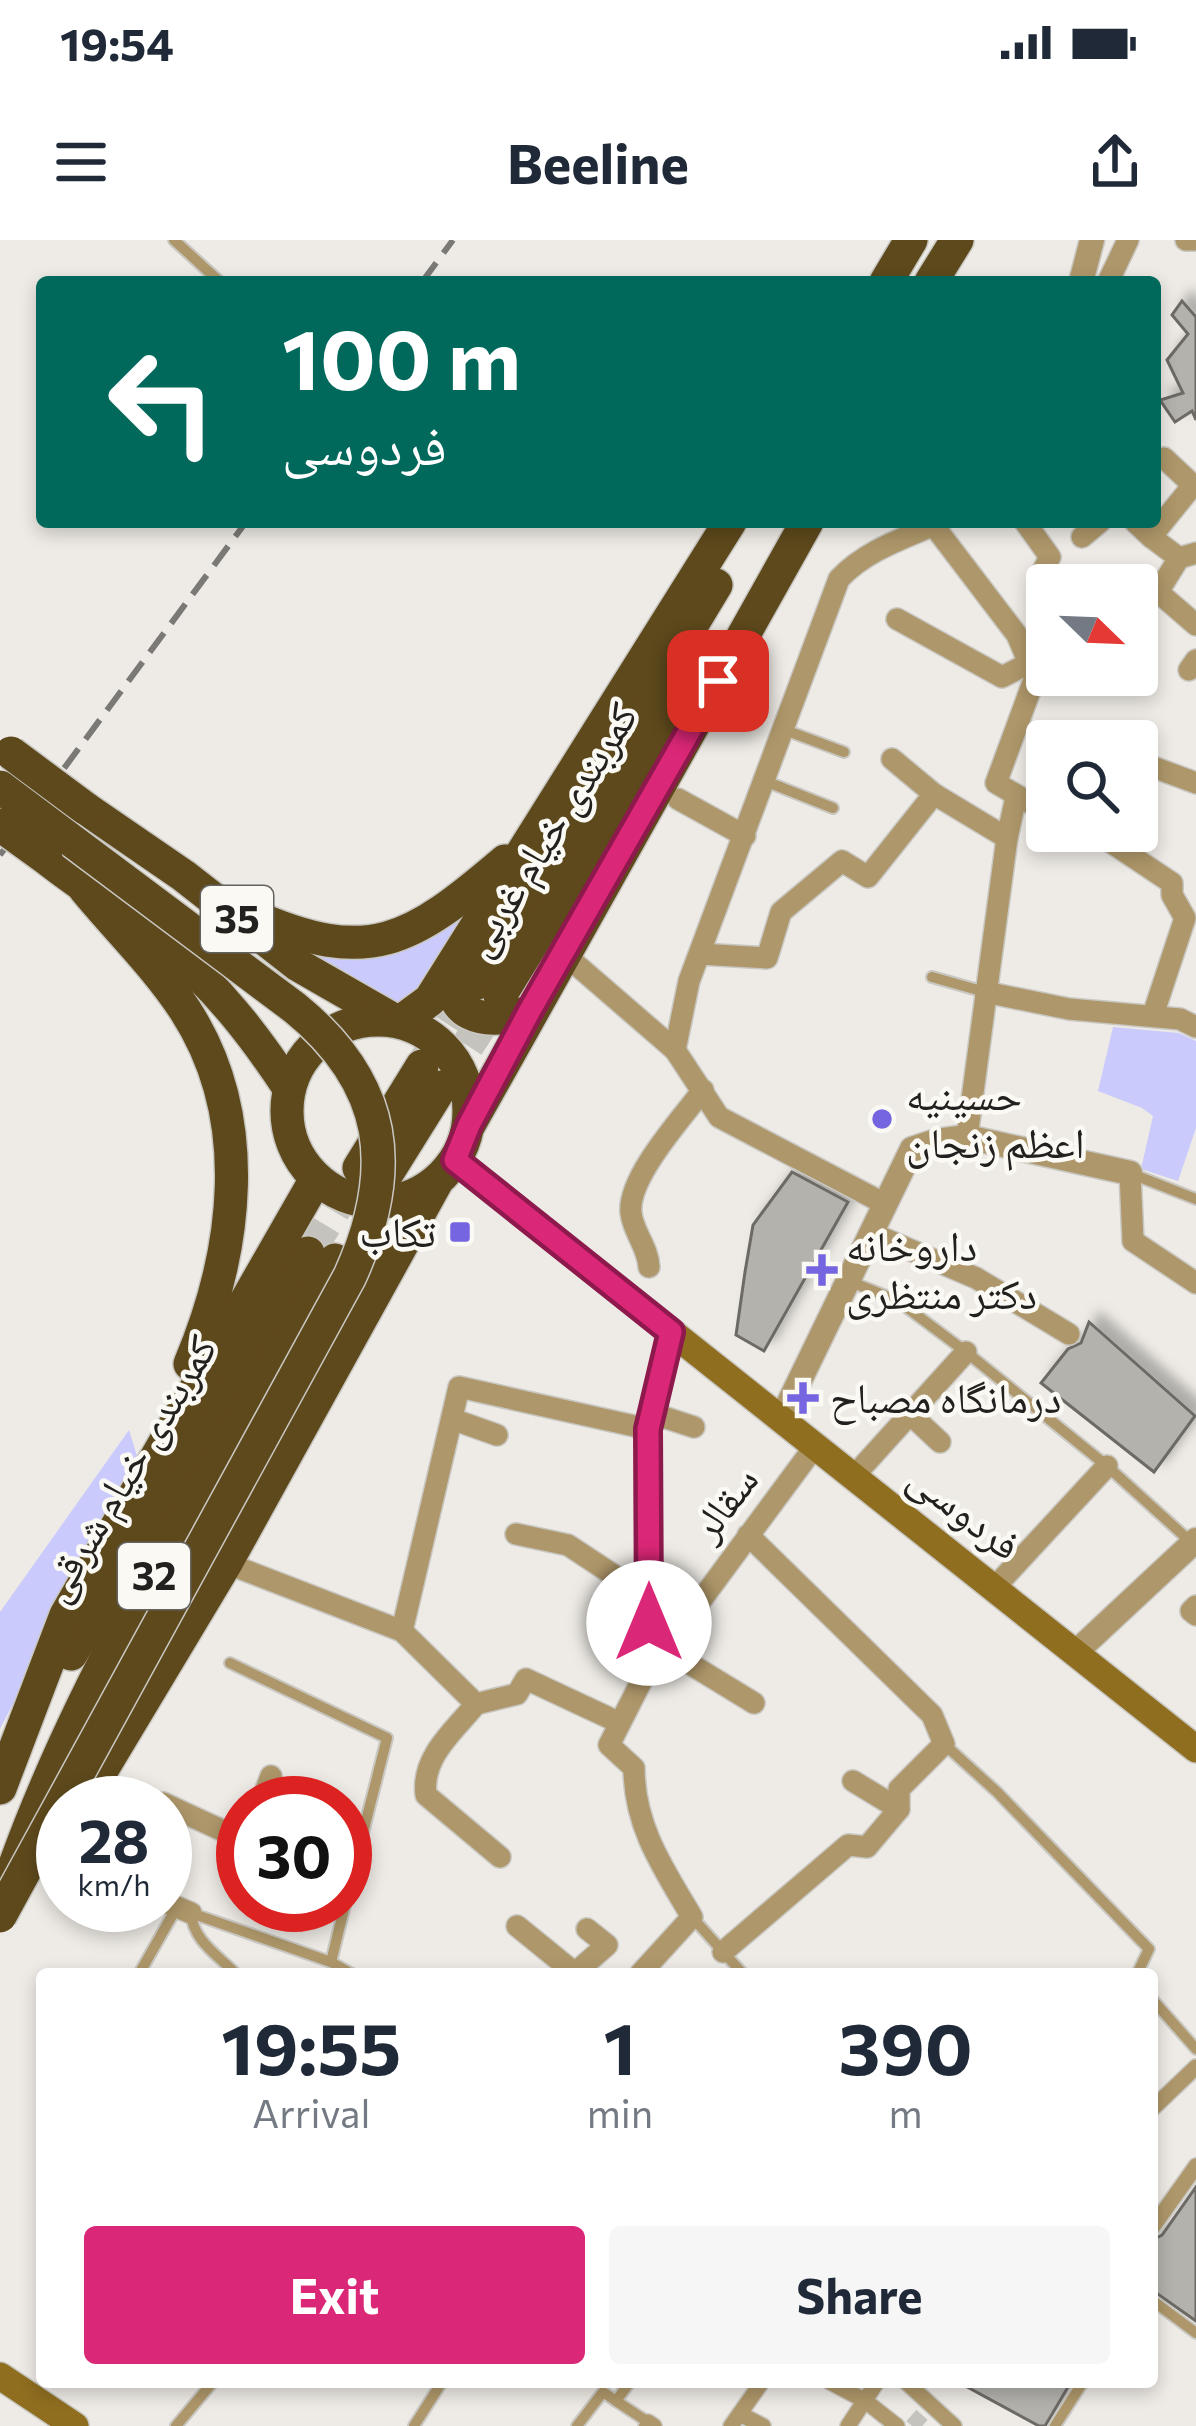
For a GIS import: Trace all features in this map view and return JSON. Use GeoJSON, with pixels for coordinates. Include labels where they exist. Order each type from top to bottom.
{"type":"FeatureCollection","features":[{"type":"Feature","properties":{"kind":"highway"},"geometry":{"type":"LineString","coordinates":[[890,276],[911,240]]}},
{"type":"Feature","properties":{"kind":"highway"},"geometry":{"type":"LineString","coordinates":[[936,276],[957,240]]}},
{"type":"Feature","properties":{"kind":"highway"},"geometry":{"type":"LineString","coordinates":[[398,1021],[430,1000],[726,528]]}},
{"type":"Feature","properties":{"kind":"highway","name":"کمربندی خیام غربی"},"geometry":{"type":"LineString","coordinates":[[501,997],[747,528]]}},
{"type":"Feature","properties":{"kind":"highway","name":"کمربندی خیام غربی"},"geometry":{"type":"LineString","coordinates":[[501,997],[783,528]]}},
{"type":"Feature","properties":{"kind":"highway"},"geometry":{"type":"LineString","coordinates":[[457,954],[450,982],[455,999],[469,1014],[495,1020],[501,997],[564,954],[804,528]]}},
{"type":"Feature","properties":{"kind":"highway","name":"35"},"geometry":{"type":"LineString","coordinates":[[5,749],[298,965],[398,1021]]}},
{"type":"Feature","properties":{"kind":"highway"},"geometry":{"type":"LineString","coordinates":[[0,787],[331,1039],[368,1096],[377,1194],[366,1241],[350,1276],[0,1916]]}},
{"type":"Feature","properties":{"kind":"highway","name":"35"},"geometry":{"type":"LineString","coordinates":[[0,825],[168,947],[247,1026],[289,1088]]}},
{"type":"Feature","properties":{"kind":"highway"},"geometry":{"type":"LineString","coordinates":[[211,898],[323,942],[380,943],[430,920],[530,841]]}},
{"type":"Feature","properties":{"kind":"highway"},"geometry":{"type":"LineString","coordinates":[[85,889],[184,1008],[202,1040],[216,1076],[232,1158],[232,1201],[219,1277],[198,1346],[143,1479]]}},
{"type":"Feature","properties":{"kind":"highway"},"geometry":{"type":"LineString","coordinates":[[98,1776],[226,1563],[446,1171],[469,1125],[501,997]]}},
{"type":"Feature","properties":{"kind":"highway"},"geometry":{"type":"LineString","coordinates":[[446,1171],[402,1199],[363,1202],[338,1194],[316,1179],[290,1138],[286,1113],[289,1088],[300,1063],[318,1042],[341,1027],[368,1019],[421,1029],[454,1060],[464,1080],[469,1125]]}},
{"type":"Feature","properties":{"kind":"highway"},"geometry":{"type":"LineString","coordinates":[[371,1174],[432,1076]]}},
{"type":"Feature","properties":{"kind":"highway"},"geometry":{"type":"LineString","coordinates":[[0,1788],[66,1615],[143,1479],[308,1251],[316,1179]]}},
{"type":"Feature","properties":{"kind":"highway"},"geometry":{"type":"LineString","coordinates":[[308,1251],[294,1233],[309,1231],[332,1238],[349,1251],[362,1267],[368,1290],[364,1312]]}},
{"type":"Feature","properties":{"kind":"highway","name":"کمربندی خیام شرقی"},"geometry":{"type":"LineString","coordinates":[[0,1798],[76,1644],[308,1251]]}},
{"type":"Feature","properties":{"kind":"highway","name":"کمربندی خیام شرقی"},"geometry":{"type":"LineString","coordinates":[[0,1906],[40,1794],[308,1251]]}},
{"type":"Feature","properties":{"kind":"highway"},"geometry":{"type":"LineString","coordinates":[[0,1927],[36,1878]]}},
{"type":"Feature","properties":{"kind":"main road","name":"فردوسی"},"geometry":{"type":"LineString","coordinates":[[446,1171],[671,1332],[1196,1749]]}},
{"type":"Feature","properties":{"kind":"main road"},"geometry":{"type":"LineString","coordinates":[[0,2376],[38,2390],[75,2426]]}},
{"type":"Feature","properties":{"kind":"street"},"geometry":{"type":"LineString","coordinates":[[1083,276],[1091,240]]}},
{"type":"Feature","properties":{"kind":"street"},"geometry":{"type":"LineString","coordinates":[[1111,276],[1128,240]]}},
{"type":"Feature","properties":{"kind":"street"},"geometry":{"type":"LineString","coordinates":[[1161,514],[1195,486],[1164,458]]}},
{"type":"Feature","properties":{"kind":"street"},"geometry":{"type":"LineString","coordinates":[[675,1050],[689,981],[839,579],[855,562],[924,528]]}},
{"type":"Feature","properties":{"kind":"street"},"geometry":{"type":"LineString","coordinates":[[939,528],[1017,635],[1026,654]]}},
{"type":"Feature","properties":{"kind":"street"},"geometry":{"type":"LineString","coordinates":[[1029,528],[1050,557],[1046,564]]}},
{"type":"Feature","properties":{"kind":"street"},"geometry":{"type":"LineString","coordinates":[[1082,537],[1093,528]]}},
{"type":"Feature","properties":{"kind":"street"},"geometry":{"type":"LineString","coordinates":[[1143,529],[1187,556],[1158,592],[1196,625]]}},
{"type":"Feature","properties":{"kind":"street"},"geometry":{"type":"LineString","coordinates":[[897,619],[1001,677],[1026,665]]}},
{"type":"Feature","properties":{"kind":"street"},"geometry":{"type":"LineString","coordinates":[[1026,802],[996,783],[1028,696]]}},
{"type":"Feature","properties":{"kind":"street"},"geometry":{"type":"LineString","coordinates":[[892,759],[934,794],[1007,838]]}},
{"type":"Feature","properties":{"kind":"street"},"geometry":{"type":"LineString","coordinates":[[1158,768],[1196,783]]}},
{"type":"Feature","properties":{"kind":"street"},"geometry":{"type":"LineString","coordinates":[[700,954],[767,958],[781,912],[842,861],[868,877],[934,794]]}},
{"type":"Feature","properties":{"kind":"street"},"geometry":{"type":"LineString","coordinates":[[967,1137],[1016,797]]}},
{"type":"Feature","properties":{"kind":"street"},"geometry":{"type":"LineString","coordinates":[[678,800],[745,836]]}},
{"type":"Feature","properties":{"kind":"street"},"geometry":{"type":"LineString","coordinates":[[1126,852],[1172,883],[1172,895],[1185,918],[1153,1016]]}},
{"type":"Feature","properties":{"kind":"street"},"geometry":{"type":"LineString","coordinates":[[564,954],[675,1050],[719,1117],[808,1169],[885,1204]]}},
{"type":"Feature","properties":{"kind":"street"},"geometry":{"type":"LineString","coordinates":[[985,992],[1069,1009],[1153,1016],[1196,1027]]}},
{"type":"Feature","properties":{"kind":"street"},"geometry":{"type":"LineString","coordinates":[[649,1267],[631,1213],[636,1183],[703,1090]]}},
{"type":"Feature","properties":{"kind":"street"},"geometry":{"type":"LineString","coordinates":[[782,1419],[912,1149],[936,1141],[967,1137],[1130,1173],[1133,1241],[1196,1283]]}},
{"type":"Feature","properties":{"kind":"street"},"geometry":{"type":"LineString","coordinates":[[871,1233],[976,1278],[1070,1334]]}},
{"type":"Feature","properties":{"kind":"street"},"geometry":{"type":"LineString","coordinates":[[643,1679],[640,1664],[649,1647],[649,1421],[671,1332]]}},
{"type":"Feature","properties":{"kind":"street"},"geometry":{"type":"LineString","coordinates":[[854,1476],[966,1352]]}},
{"type":"Feature","properties":{"kind":"street"},"geometry":{"type":"LineString","coordinates":[[402,1630],[459,1387],[694,1427]]}},
{"type":"Feature","properties":{"kind":"street"},"geometry":{"type":"LineString","coordinates":[[910,1414],[940,1442]]}},
{"type":"Feature","properties":{"kind":"street"},"geometry":{"type":"LineString","coordinates":[[452,1419],[497,1435]]}},
{"type":"Feature","properties":{"kind":"street","name":"سقالر"},"geometry":{"type":"LineString","coordinates":[[620,1723],[664,1648],[815,1446]]}},
{"type":"Feature","properties":{"kind":"street"},"geometry":{"type":"LineString","coordinates":[[994,1588],[1107,1466]]}},
{"type":"Feature","properties":{"kind":"street"},"geometry":{"type":"LineString","coordinates":[[516,1534],[568,1545],[650,1599]]}},
{"type":"Feature","properties":{"kind":"street"},"geometry":{"type":"LineString","coordinates":[[723,1952],[848,1845],[867,1847],[899,1810],[899,1790],[944,1744],[932,1715],[748,1535]]}},
{"type":"Feature","properties":{"kind":"street"},"geometry":{"type":"LineString","coordinates":[[1075,1653],[1195,1544]]}},
{"type":"Feature","properties":{"kind":"street"},"geometry":{"type":"LineString","coordinates":[[226,1563],[402,1630],[476,1704]]}},
{"type":"Feature","properties":{"kind":"street"},"geometry":{"type":"LineString","coordinates":[[1196,1606],[1191,1611],[1196,1615]]}},
{"type":"Feature","properties":{"kind":"street"},"geometry":{"type":"LineString","coordinates":[[664,1648],[754,1703]]}},
{"type":"Feature","properties":{"kind":"street"},"geometry":{"type":"LineString","coordinates":[[500,1857],[426,1795],[424,1780],[430,1759],[476,1704],[517,1694],[526,1679],[620,1723],[609,1745],[634,1768],[634,1795],[647,1842],[692,1917],[645,1968]]}},
{"type":"Feature","properties":{"kind":"street"},"geometry":{"type":"LineString","coordinates":[[853,1780],[899,1810]]}},
{"type":"Feature","properties":{"kind":"street"},"geometry":{"type":"LineString","coordinates":[[517,1926],[569,1968]]}},
{"type":"Feature","properties":{"kind":"street"},"geometry":{"type":"LineString","coordinates":[[582,1968],[607,1945],[587,1929]]}},
{"type":"Feature","properties":{"kind":"street"},"geometry":{"type":"LineString","coordinates":[[1158,2103],[1196,2066]]}},
{"type":"Feature","properties":{"kind":"street"},"geometry":{"type":"LineString","coordinates":[[1158,2220],[1196,2166]]}},
{"type":"Feature","properties":{"kind":"street"},"geometry":{"type":"LineString","coordinates":[[758,2388],[736,2420],[763,2426]]}},
{"type":"Feature","properties":{"kind":"street"},"geometry":{"type":"LineString","coordinates":[[841,2388],[897,2426]]}},
{"type":"Feature","properties":{"kind":"street"},"geometry":{"type":"LineString","coordinates":[[848,2426],[873,2388]]}},
{"type":"Feature","properties":{"kind":"street"},"geometry":{"type":"LineString","coordinates":[[913,2388],[954,2426]]}},
{"type":"Feature","properties":{"kind":"lane"},"geometry":{"type":"LineString","coordinates":[[174,240],[213,276]]}},
{"type":"Feature","properties":{"kind":"lane"},"geometry":{"type":"LineString","coordinates":[[784,730],[844,752]]}},
{"type":"Feature","properties":{"kind":"lane"},"geometry":{"type":"LineString","coordinates":[[766,781],[833,808]]}},
{"type":"Feature","properties":{"kind":"lane"},"geometry":{"type":"LineString","coordinates":[[932,976],[985,992]]}},
{"type":"Feature","properties":{"kind":"lane"},"geometry":{"type":"LineString","coordinates":[[1130,1173],[1196,1199]]}},
{"type":"Feature","properties":{"kind":"lane"},"geometry":{"type":"LineString","coordinates":[[848,1281],[898,1301],[966,1352],[1195,1544]]}},
{"type":"Feature","properties":{"kind":"lane"},"geometry":{"type":"LineString","coordinates":[[230,1664],[387,1738],[372,1797]]}},
{"type":"Feature","properties":{"kind":"lane"},"geometry":{"type":"LineString","coordinates":[[944,1744],[1149,1949],[1140,1968]]}},
{"type":"Feature","properties":{"kind":"lane"},"geometry":{"type":"LineString","coordinates":[[192,1912],[342,1968]]}},
{"type":"Feature","properties":{"kind":"lane"},"geometry":{"type":"LineString","coordinates":[[692,1917],[738,1968]]}},
{"type":"Feature","properties":{"kind":"lane"},"geometry":{"type":"LineString","coordinates":[[192,1927],[230,1968]]}},
{"type":"Feature","properties":{"kind":"lane"},"geometry":{"type":"LineString","coordinates":[[142,1968],[163,1932]]}},
{"type":"Feature","properties":{"kind":"lane"},"geometry":{"type":"LineString","coordinates":[[331,1962],[338,1932]]}},
{"type":"Feature","properties":{"kind":"lane"},"geometry":{"type":"LineString","coordinates":[[1158,2006],[1196,2049]]}},
{"type":"Feature","properties":{"kind":"lane"},"geometry":{"type":"LineString","coordinates":[[1158,2304],[1196,2333]]}},
{"type":"Feature","properties":{"kind":"lane"},"geometry":{"type":"LineString","coordinates":[[176,2426],[209,2388]]}},
{"type":"Feature","properties":{"kind":"lane"},"geometry":{"type":"LineString","coordinates":[[414,2426],[438,2388]]}},
{"type":"Feature","properties":{"kind":"lane"},"geometry":{"type":"LineString","coordinates":[[616,2401],[626,2388]]}},
{"type":"Feature","properties":{"kind":"lane"},"geometry":{"type":"LineString","coordinates":[[1054,2426],[1079,2388]]}},
{"type":"Feature","properties":{"kind":"lane"},"geometry":{"type":"LineString","coordinates":[[577,2426],[603,2392],[648,2425]]}},
{"type":"Feature","properties":{"kind":"shaded area"},"geometry":{"type":"Polygon","coordinates":[[[489,885],[423,990],[396,1010],[295,956],[489,885]]]}},
{"type":"Feature","properties":{"kind":"shaded area"},"geometry":{"type":"Polygon","coordinates":[[[1113,1027],[1179,1033],[1196,1041],[1196,1128],[1178,1181],[1141,1169],[1153,1116],[1098,1091],[1113,1027]]]}},
{"type":"Feature","properties":{"kind":"shaded area"},"geometry":{"type":"Polygon","coordinates":[[[129,1430],[138,1459],[0,1729],[0,1612],[129,1430]]]}},
{"type":"Feature","properties":{"kind":"building"},"geometry":{"type":"Polygon","coordinates":[[[1182,301],[1196,317],[1196,420],[1192,411],[1175,422],[1161,401],[1183,393],[1167,360],[1188,334],[1172,315],[1182,301]]]}},
{"type":"Feature","properties":{"kind":"building"},"geometry":{"type":"Polygon","coordinates":[[[792,1172],[848,1202],[764,1351],[736,1335],[745,1272],[753,1225],[792,1172]]]}},
{"type":"Feature","properties":{"kind":"building"},"geometry":{"type":"Polygon","coordinates":[[[1089,1322],[1195,1416],[1154,1472],[1041,1383],[1068,1349],[1081,1343],[1089,1322]]]}},
{"type":"Feature","properties":{"kind":"building"},"geometry":{"type":"Polygon","coordinates":[[[1196,2187],[1196,2321],[1158,2294],[1158,2237],[1196,2187]]]}},
{"type":"Feature","properties":{"kind":"building"},"geometry":{"type":"Polygon","coordinates":[[[969,2388],[1067,2388],[1045,2426],[969,2388]]]}},
{"type":"Feature","properties":{"kind":"tunnel"},"geometry":{"type":"LineString","coordinates":[[422,1066],[474,985]]}},
{"type":"Feature","properties":{"kind":"tunnel"},"geometry":{"type":"LineString","coordinates":[[441,1087],[499,997]]}},
{"type":"Feature","properties":{"kind":"tunnel"},"geometry":{"type":"LineString","coordinates":[[308,1253],[359,1168]]}},
{"type":"Feature","properties":{"kind":"tunnel"},"geometry":{"type":"LineString","coordinates":[[912,2426],[931,2405]]}},
{"type":"Feature","properties":{"kind":"railway"},"geometry":{"type":"LineString","coordinates":[[426,276],[453,240]]}},
{"type":"Feature","properties":{"kind":"railway"},"geometry":{"type":"LineString","coordinates":[[0,855],[242,528]]}},
{"type":"Feature","properties":{"kind":"place","name":"حسینیه اعظم زنجان"},"geometry":{"type":"Point","coordinates":[882,1119]}},
{"type":"Feature","properties":{"kind":"place","name":"تکاب"},"geometry":{"type":"Point","coordinates":[460,1232]}},
{"type":"Feature","properties":{"kind":"place","name":"داروخانه دکتر منتظری"},"geometry":{"type":"Point","coordinates":[822,1270]}},
{"type":"Feature","properties":{"kind":"place","name":"درمانگاه مصباح"},"geometry":{"type":"Point","coordinates":[803,1398]}},
{"type":"Feature","properties":{"kind":"route"},"geometry":{"type":"LineString","coordinates":[[649,1623],[648,1429],[671,1332],[455,1160],[529,1012],[718,681]]}}]}
